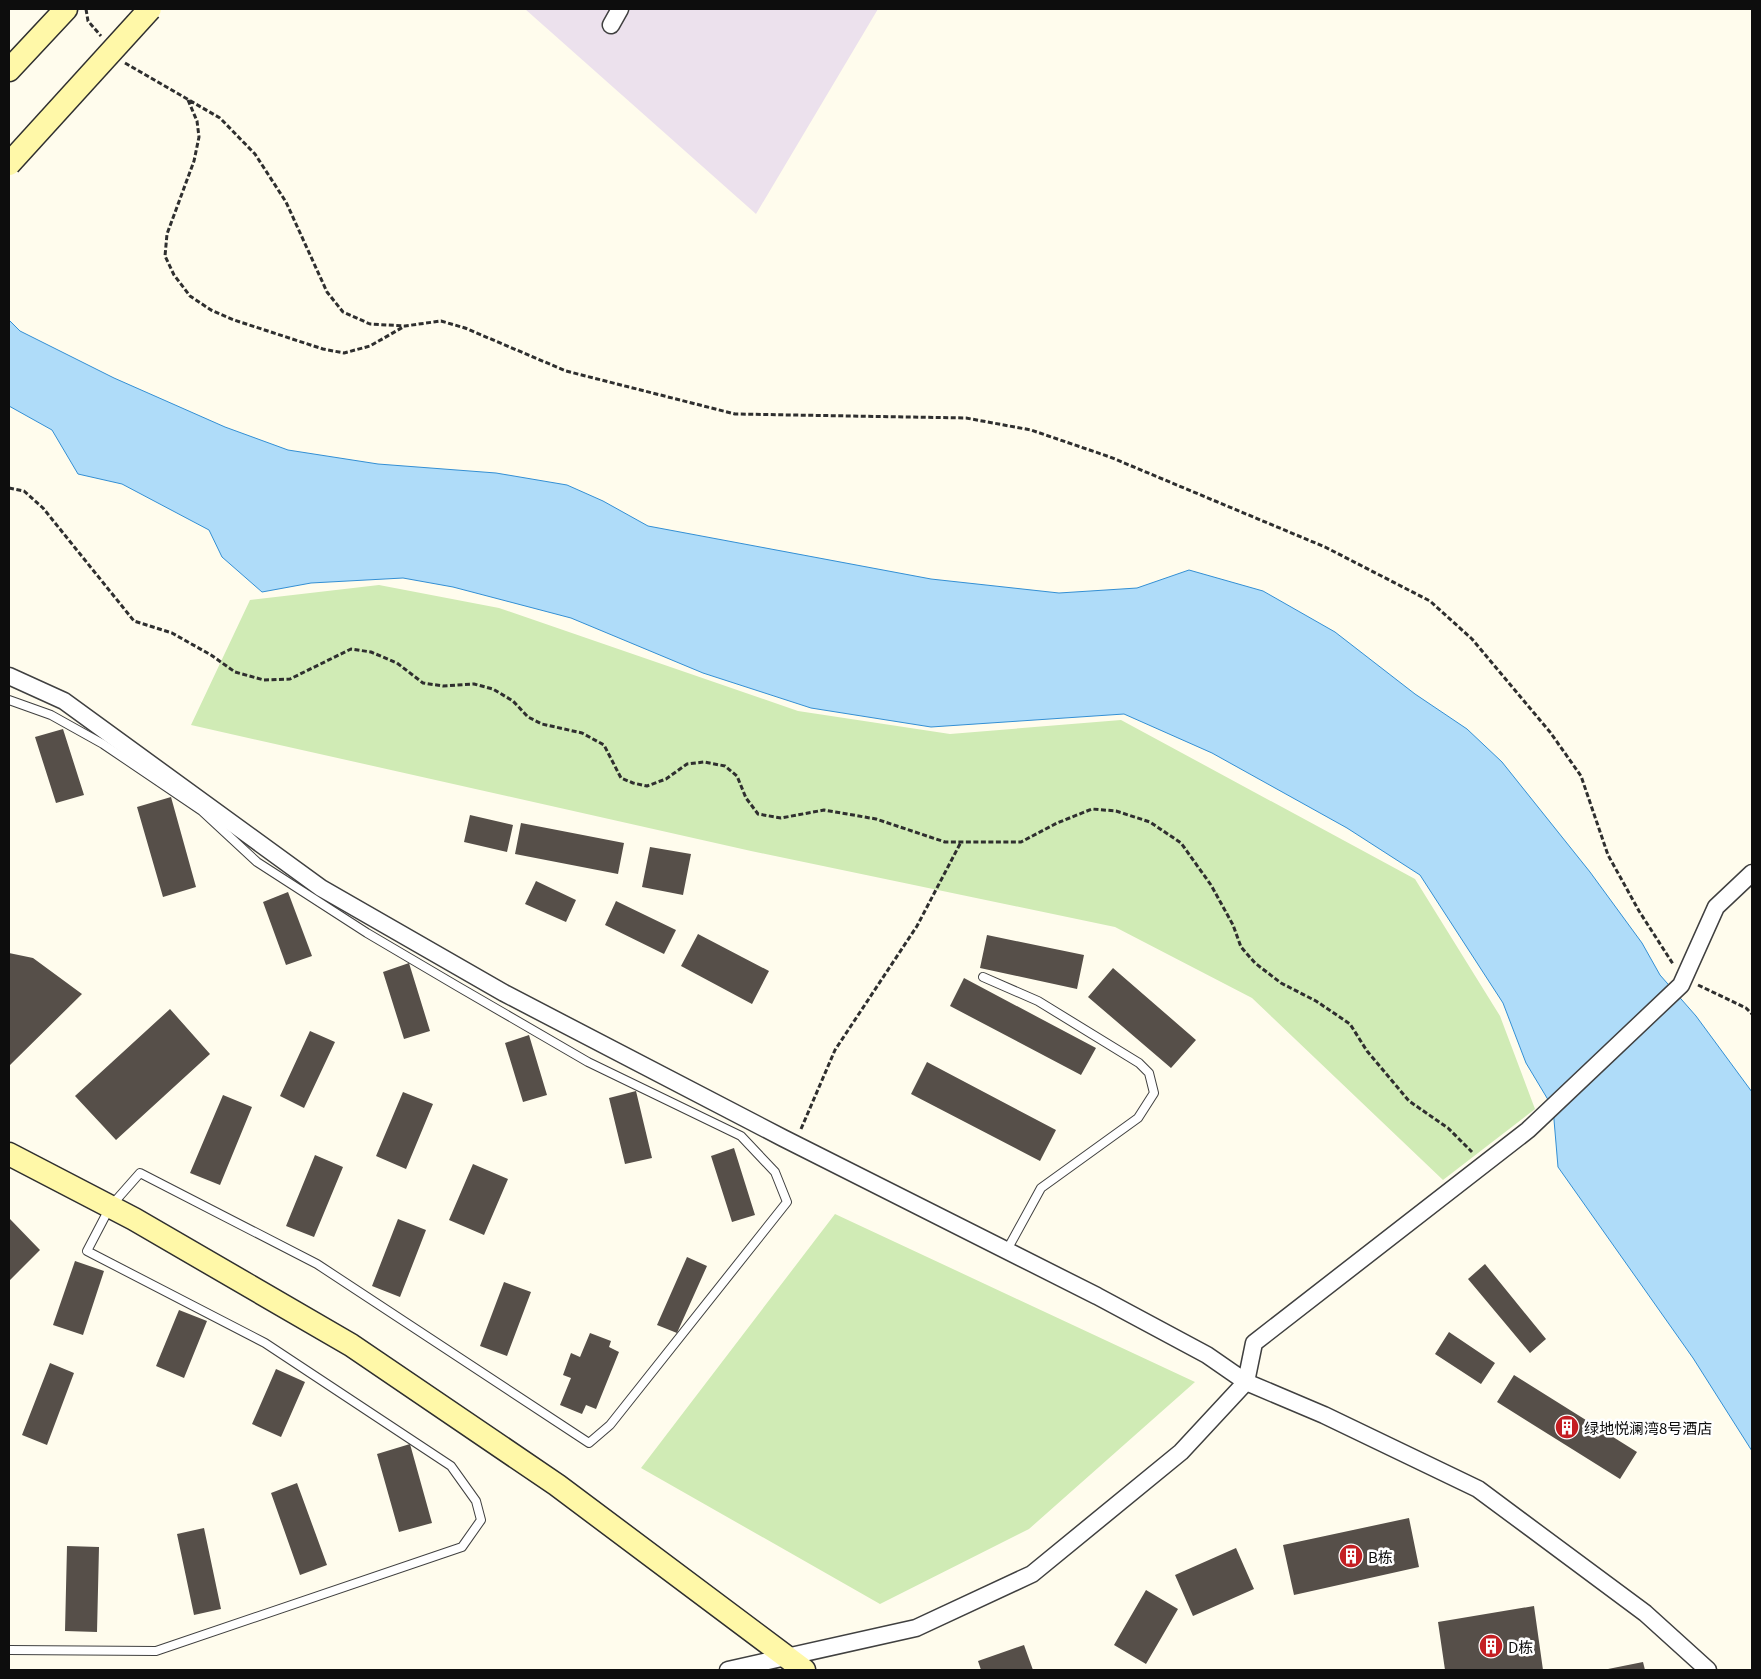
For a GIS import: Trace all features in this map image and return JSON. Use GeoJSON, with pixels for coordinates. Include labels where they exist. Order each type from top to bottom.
{"type":"FeatureCollection","features":[{"type":"Feature","properties":{"kind":"street"},"geometry":{"type":"LineString","coordinates":[[9,70],[66,9]]}},
{"type":"Feature","properties":{"kind":"street"},"geometry":{"type":"LineString","coordinates":[[9,164],[150,9]]}},
{"type":"Feature","properties":{"kind":"street"},"geometry":{"type":"LineString","coordinates":[[611,25],[620,9]]}},
{"type":"Feature","properties":{"kind":"street"},"geometry":{"type":"LineString","coordinates":[[9,676],[64,701],[321,888],[504,993],[794,1143],[1007,1250],[1207,1355],[1246,1382],[1324,1416],[1478,1489],[1645,1613],[1708,1670]]}},
{"type":"Feature","properties":{"kind":"street"},"geometry":{"type":"LineString","coordinates":[[728,1670],[796,1664],[916,1628],[1032,1574],[1181,1452],[1246,1382],[1254,1343],[1528,1130],[1681,985],[1716,907],[1752,873]]}},
{"type":"Feature","properties":{"kind":"street"},"geometry":{"type":"LineString","coordinates":[[9,1154],[110,1207],[351,1344],[557,1485],[796,1664]]}},
{"type":"Feature","properties":{"kind":"lane"},"geometry":{"type":"LineString","coordinates":[[9,700],[51,715],[103,744],[202,811],[257,862],[424,967],[588,1062],[741,1136],[775,1172],[787,1202],[610,1425],[589,1443],[317,1264],[140,1173],[110,1207],[87,1251],[265,1342],[451,1466],[476,1501],[481,1520],[462,1547],[156,1651],[9,1650]]}},
{"type":"Feature","properties":{"kind":"lane"},"geometry":{"type":"LineString","coordinates":[[983,977],[1038,1001],[1139,1063],[1149,1073],[1154,1093],[1138,1118],[1041,1188],[1007,1250]]}},
{"type":"Feature","properties":{"kind":"path"},"geometry":{"type":"LineString","coordinates":[[86,9],[88,22],[106,42]]}},
{"type":"Feature","properties":{"kind":"path"},"geometry":{"type":"LineString","coordinates":[[123,62],[220,118],[255,154],[286,202],[327,292],[343,312],[370,324],[405,326],[441,321],[465,328],[566,372],[735,414],[966,418],[1031,430],[1110,457],[1325,547],[1430,601],[1472,639],[1550,732],[1581,776],[1608,855],[1639,911],[1684,979],[1711,990],[1752,1014]]}},
{"type":"Feature","properties":{"kind":"path"},"geometry":{"type":"LineString","coordinates":[[187,99],[196,121],[199,137],[194,161],[167,234],[165,256],[174,275],[190,296],[211,310],[234,320],[344,353],[370,346],[405,326]]}},
{"type":"Feature","properties":{"kind":"path"},"geometry":{"type":"LineString","coordinates":[[9,488],[24,490],[43,508],[134,620],[172,634],[211,655],[235,672],[264,680],[290,679],[350,649],[372,652],[397,663],[423,683],[443,686],[474,684],[493,689],[513,701],[528,717],[542,724],[582,733],[604,745],[622,778],[633,783],[646,786],[666,779],[687,764],[704,762],[725,766],[737,776],[746,798],[758,814],[781,818],[824,810],[876,819],[945,842],[1021,842],[1057,822],[1092,809],[1116,811],[1150,822],[1181,843],[1215,893],[1233,925],[1241,947],[1255,963],[1281,982],[1316,1001],[1350,1024],[1367,1051],[1409,1101],[1448,1128],[1472,1152]]}},
{"type":"Feature","properties":{"kind":"path"},"geometry":{"type":"LineString","coordinates":[[794,1143],[835,1050],[917,926],[961,842]]}},
{"type":"Feature","properties":{"kind":"shaded area"},"geometry":{"type":"Polygon","coordinates":[[[525,9],[878,9],[756,214],[525,9]]]}},
{"type":"Feature","properties":{"kind":"green space"},"geometry":{"type":"Polygon","coordinates":[[[379,585],[499,608],[798,711],[950,734],[1121,720],[1415,879],[1500,1016],[1535,1109],[1443,1180],[1252,998],[1115,927],[751,851],[191,725],[250,600],[379,585]]]}},
{"type":"Feature","properties":{"kind":"green space"},"geometry":{"type":"Polygon","coordinates":[[[835,1214],[1195,1382],[1029,1529],[880,1604],[641,1468],[835,1214]]]}},
{"type":"Feature","properties":{"kind":"water"},"geometry":{"type":"Polygon","coordinates":[[[9,320],[20,331],[114,378],[225,427],[288,450],[378,464],[496,473],[567,485],[603,501],[648,526],[931,579],[1059,593],[1137,588],[1189,570],[1263,591],[1335,632],[1415,694],[1467,729],[1502,762],[1590,872],[1642,943],[1660,975],[1696,1016],[1752,1092],[1752,1451],[1693,1358],[1558,1167],[1553,1108],[1526,1063],[1503,1003],[1420,875],[1347,828],[1212,753],[1124,714],[931,727],[811,708],[703,673],[571,618],[453,587],[403,578],[311,583],[262,592],[222,557],[209,530],[122,484],[78,474],[52,430],[9,406],[9,320]]]}},
{"type":"Feature","properties":{"kind":"building"},"geometry":{"type":"Polygon","coordinates":[[[63,729],[84,795],[56,803],[35,737],[63,729]]]}},
{"type":"Feature","properties":{"kind":"building"},"geometry":{"type":"Polygon","coordinates":[[[171,797],[196,887],[163,897],[137,807],[171,797]]]}},
{"type":"Feature","properties":{"kind":"building"},"geometry":{"type":"Polygon","coordinates":[[[470,815],[513,825],[507,852],[464,842],[470,815]]]}},
{"type":"Feature","properties":{"kind":"building"},"geometry":{"type":"Polygon","coordinates":[[[521,823],[624,843],[618,874],[515,854],[521,823]]]}},
{"type":"Feature","properties":{"kind":"building"},"geometry":{"type":"Polygon","coordinates":[[[650,847],[691,854],[683,895],[642,887],[650,847]]]}},
{"type":"Feature","properties":{"kind":"building"},"geometry":{"type":"Polygon","coordinates":[[[536,881],[576,900],[566,922],[525,904],[536,881]]]}},
{"type":"Feature","properties":{"kind":"building"},"geometry":{"type":"Polygon","coordinates":[[[288,892],[312,956],[286,965],[263,902],[288,892]]]}},
{"type":"Feature","properties":{"kind":"building"},"geometry":{"type":"Polygon","coordinates":[[[616,901],[676,930],[664,954],[605,925],[616,901]]]}},
{"type":"Feature","properties":{"kind":"building"},"geometry":{"type":"Polygon","coordinates":[[[698,934],[769,971],[752,1004],[681,966],[698,934]]]}},
{"type":"Feature","properties":{"kind":"building"},"geometry":{"type":"Polygon","coordinates":[[[987,935],[1084,955],[1077,989],[980,968],[987,935]]]}},
{"type":"Feature","properties":{"kind":"building"},"geometry":{"type":"Polygon","coordinates":[[[9,953],[33,958],[82,994],[9,1066],[9,953]]]}},
{"type":"Feature","properties":{"kind":"building"},"geometry":{"type":"Polygon","coordinates":[[[409,963],[430,1031],[404,1039],[383,972],[409,963]]]}},
{"type":"Feature","properties":{"kind":"building"},"geometry":{"type":"Polygon","coordinates":[[[1113,968],[1196,1040],[1171,1068],[1088,997],[1113,968]]]}},
{"type":"Feature","properties":{"kind":"building"},"geometry":{"type":"Polygon","coordinates":[[[964,978],[1096,1048],[1081,1075],[950,1006],[964,978]]]}},
{"type":"Feature","properties":{"kind":"building"},"geometry":{"type":"Polygon","coordinates":[[[170,1009],[210,1054],[116,1140],[75,1096],[170,1009]]]}},
{"type":"Feature","properties":{"kind":"building"},"geometry":{"type":"Polygon","coordinates":[[[310,1031],[335,1042],[304,1108],[280,1096],[310,1031]]]}},
{"type":"Feature","properties":{"kind":"building"},"geometry":{"type":"Polygon","coordinates":[[[529,1035],[547,1095],[523,1102],[505,1043],[529,1035]]]}},
{"type":"Feature","properties":{"kind":"building"},"geometry":{"type":"Polygon","coordinates":[[[927,1062],[1056,1130],[1040,1161],[911,1094],[927,1062]]]}},
{"type":"Feature","properties":{"kind":"building"},"geometry":{"type":"Polygon","coordinates":[[[636,1091],[652,1158],[625,1164],[609,1098],[636,1091]]]}},
{"type":"Feature","properties":{"kind":"building"},"geometry":{"type":"Polygon","coordinates":[[[403,1092],[433,1104],[406,1169],[376,1156],[403,1092]]]}},
{"type":"Feature","properties":{"kind":"building"},"geometry":{"type":"Polygon","coordinates":[[[223,1095],[252,1107],[220,1185],[190,1173],[223,1095]]]}},
{"type":"Feature","properties":{"kind":"building"},"geometry":{"type":"Polygon","coordinates":[[[734,1148],[755,1215],[732,1222],[711,1156],[734,1148]]]}},
{"type":"Feature","properties":{"kind":"building"},"geometry":{"type":"Polygon","coordinates":[[[315,1155],[343,1167],[314,1237],[286,1226],[315,1155]]]}},
{"type":"Feature","properties":{"kind":"building"},"geometry":{"type":"Polygon","coordinates":[[[473,1164],[508,1179],[484,1235],[449,1220],[473,1164]]]}},
{"type":"Feature","properties":{"kind":"building"},"geometry":{"type":"Polygon","coordinates":[[[9,1218],[40,1250],[9,1281],[9,1218]]]}},
{"type":"Feature","properties":{"kind":"building"},"geometry":{"type":"Polygon","coordinates":[[[398,1219],[426,1230],[400,1297],[372,1286],[398,1219]]]}},
{"type":"Feature","properties":{"kind":"building"},"geometry":{"type":"Polygon","coordinates":[[[687,1257],[707,1266],[677,1333],[657,1325],[687,1257]]]}},
{"type":"Feature","properties":{"kind":"building"},"geometry":{"type":"Polygon","coordinates":[[[75,1261],[104,1271],[83,1335],[53,1325],[75,1261]]]}},
{"type":"Feature","properties":{"kind":"building"},"geometry":{"type":"Polygon","coordinates":[[[1485,1264],[1546,1339],[1530,1353],[1468,1279],[1485,1264]]]}},
{"type":"Feature","properties":{"kind":"building"},"geometry":{"type":"Polygon","coordinates":[[[504,1282],[531,1292],[507,1356],[480,1346],[504,1282]]]}},
{"type":"Feature","properties":{"kind":"building"},"geometry":{"type":"Polygon","coordinates":[[[179,1310],[207,1321],[184,1378],[156,1366],[179,1310]]]}},
{"type":"Feature","properties":{"kind":"building"},"geometry":{"type":"Polygon","coordinates":[[[1449,1332],[1495,1363],[1481,1384],[1435,1354],[1449,1332]]]}},
{"type":"Feature","properties":{"kind":"building"},"geometry":{"type":"Polygon","coordinates":[[[590,1333],[611,1341],[609,1347],[619,1352],[596,1409],[586,1405],[582,1414],[560,1405],[571,1378],[563,1375],[571,1353],[580,1357],[590,1333]]]}},
{"type":"Feature","properties":{"kind":"building"},"geometry":{"type":"Polygon","coordinates":[[[50,1363],[74,1373],[47,1445],[22,1435],[50,1363]]]}},
{"type":"Feature","properties":{"kind":"building"},"geometry":{"type":"Polygon","coordinates":[[[276,1369],[305,1382],[281,1437],[252,1424],[276,1369]]]}},
{"type":"Feature","properties":{"kind":"building","name":"绿地悦澜湾8号酒店"},"geometry":{"type":"Polygon","coordinates":[[[1514,1375],[1637,1452],[1620,1479],[1497,1402],[1514,1375]]]}},
{"type":"Feature","properties":{"kind":"building"},"geometry":{"type":"Polygon","coordinates":[[[410,1444],[432,1523],[399,1532],[377,1454],[410,1444]]]}},
{"type":"Feature","properties":{"kind":"building"},"geometry":{"type":"Polygon","coordinates":[[[297,1483],[327,1565],[300,1575],[271,1493],[297,1483]]]}},
{"type":"Feature","properties":{"kind":"building","name":"B栋"},"geometry":{"type":"Polygon","coordinates":[[[1409,1518],[1419,1567],[1294,1595],[1283,1545],[1409,1518]]]}},
{"type":"Feature","properties":{"kind":"building"},"geometry":{"type":"Polygon","coordinates":[[[204,1528],[221,1609],[194,1615],[177,1534],[204,1528]]]}},
{"type":"Feature","properties":{"kind":"building"},"geometry":{"type":"Polygon","coordinates":[[[67,1546],[99,1547],[97,1632],[65,1631],[67,1546]]]}},
{"type":"Feature","properties":{"kind":"building"},"geometry":{"type":"Polygon","coordinates":[[[1236,1548],[1254,1589],[1193,1616],[1175,1575],[1236,1548]]]}},
{"type":"Feature","properties":{"kind":"building"},"geometry":{"type":"Polygon","coordinates":[[[1146,1590],[1178,1609],[1146,1664],[1114,1645],[1146,1590]]]}},
{"type":"Feature","properties":{"kind":"building","name":"D栋"},"geometry":{"type":"Polygon","coordinates":[[[1534,1606],[1543,1670],[1445,1670],[1438,1622],[1534,1606]]]}},
{"type":"Feature","properties":{"kind":"building"},"geometry":{"type":"Polygon","coordinates":[[[1024,1645],[1033,1670],[981,1670],[978,1661],[1024,1645]]]}},
{"type":"Feature","properties":{"kind":"building"},"geometry":{"type":"Polygon","coordinates":[[[1643,1662],[1645,1670],[1608,1670],[1608,1669],[1643,1662]]]}},
{"type":"Feature","properties":{"kind":"place","name":"绿地悦澜湾8号酒店"},"geometry":{"type":"Point","coordinates":[1567,1427]}},
{"type":"Feature","properties":{"kind":"place","name":"B栋"},"geometry":{"type":"Point","coordinates":[1351,1556]}},
{"type":"Feature","properties":{"kind":"place","name":"D栋"},"geometry":{"type":"Point","coordinates":[1491,1646]}}]}
